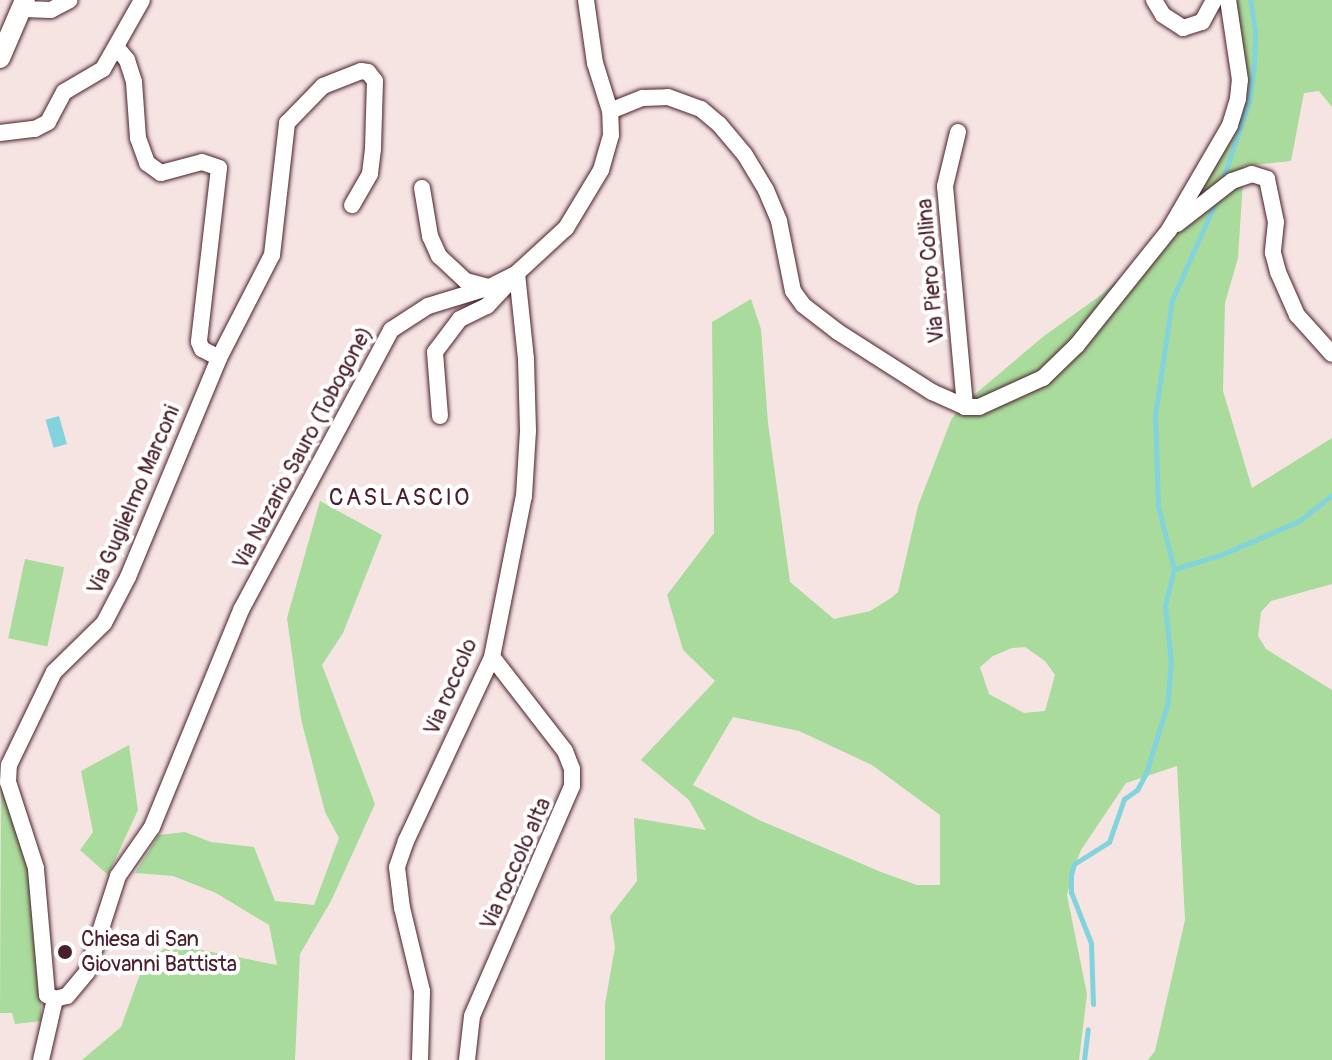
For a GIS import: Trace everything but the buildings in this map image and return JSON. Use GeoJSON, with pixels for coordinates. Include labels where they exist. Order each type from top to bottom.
{"type":"FeatureCollection","features":[{"type":"Feature","properties":{"kind":"street"},"geometry":{"type":"LineString","coordinates":[[0,58],[24,5],[51,10],[70,0]]}},
{"type":"Feature","properties":{"kind":"street"},"geometry":{"type":"LineString","coordinates":[[0,133],[35,129],[48,122],[64,92],[103,69],[142,0]]}},
{"type":"Feature","properties":{"kind":"street"},"geometry":{"type":"LineString","coordinates":[[586,0],[595,63],[610,111],[643,98],[668,97],[691,104],[710,116],[745,155],[766,190],[779,221],[793,291],[803,305],[838,332],[932,392],[965,407],[979,407],[1006,397],[1043,378],[1077,345],[1169,230],[1230,125],[1238,98],[1240,80],[1228,0]]}},
{"type":"Feature","properties":{"kind":"street"},"geometry":{"type":"LineString","coordinates":[[1154,0],[1163,15],[1183,28],[1202,22],[1214,0]]}},
{"type":"Feature","properties":{"kind":"street"},"geometry":{"type":"LineString","coordinates":[[117,48],[127,60],[134,82],[138,138],[147,163],[161,173],[196,163],[214,164],[219,168],[199,342],[202,349],[219,358]]}},
{"type":"Feature","properties":{"kind":"street","name":"Via Guglielmo Marconi"},"geometry":{"type":"LineString","coordinates":[[4,772],[54,672],[104,623],[128,577],[219,358],[272,255],[287,123],[323,86],[361,71],[368,72],[375,81],[373,149],[370,174],[352,205]]}},
{"type":"Feature","properties":{"kind":"street","name":"Via Nazario Sauro (Tobogone)"},"geometry":{"type":"LineString","coordinates":[[55,999],[67,996],[87,972],[118,876],[152,827],[241,610],[391,330],[428,306],[490,287],[517,273],[566,228],[601,170],[611,135],[610,111]]}},
{"type":"Feature","properties":{"kind":"street","name":"Via Piero Collina"},"geometry":{"type":"LineString","coordinates":[[958,132],[945,186],[965,407]]}},
{"type":"Feature","properties":{"kind":"street"},"geometry":{"type":"LineString","coordinates":[[1169,230],[1232,181],[1252,174],[1267,179],[1276,222],[1273,253],[1278,272],[1297,315],[1332,354]]}},
{"type":"Feature","properties":{"kind":"street"},"geometry":{"type":"LineString","coordinates":[[422,188],[430,236],[439,256],[466,281],[490,287]]}},
{"type":"Feature","properties":{"kind":"street"},"geometry":{"type":"LineString","coordinates":[[440,416],[435,352],[460,319],[499,296],[517,273]]}},
{"type":"Feature","properties":{"kind":"street","name":"Via roccolo"},"geometry":{"type":"LineString","coordinates":[[420,1060],[422,991],[402,908],[397,867],[406,841],[492,657],[524,496],[528,431],[526,359],[517,273]]}},
{"type":"Feature","properties":{"kind":"street","name":"Via roccolo alta"},"geometry":{"type":"LineString","coordinates":[[467,1060],[472,1016],[572,786],[572,769],[565,751],[492,657]]}},
{"type":"Feature","properties":{"kind":"street"},"geometry":{"type":"LineString","coordinates":[[4,772],[36,868],[45,986],[47,995],[55,999],[41,1060]]}},
{"type":"Feature","properties":{"kind":"green space"},"geometry":{"type":"Polygon","coordinates":[[[1231,0],[1332,0],[1332,107],[1319,91],[1304,93],[1291,161],[1244,166],[1238,258],[1225,303],[1223,391],[1252,488],[1332,438],[1332,584],[1271,601],[1261,612],[1258,636],[1266,649],[1332,690],[1332,1060],[1148,1060],[1155,1051],[1185,920],[1177,766],[1126,783],[1081,850],[1075,865],[1067,895],[1087,994],[1079,1060],[605,1060],[605,1004],[615,947],[610,916],[637,881],[634,818],[706,830],[689,800],[641,760],[715,681],[683,650],[667,595],[714,533],[712,322],[751,299],[761,329],[768,423],[790,582],[834,619],[870,611],[898,592],[918,506],[951,420],[962,405],[1126,272],[1156,234],[1190,202],[1233,124],[1231,0]],[[1025,647],[1012,648],[993,656],[980,667],[989,694],[1024,713],[1045,711],[1055,675],[1045,661],[1025,647]],[[733,717],[693,785],[759,820],[881,872],[917,885],[940,885],[940,815],[872,765],[799,731],[733,717]]]}},
{"type":"Feature","properties":{"kind":"green space"},"geometry":{"type":"Polygon","coordinates":[[[320,501],[382,535],[343,633],[322,665],[375,804],[331,901],[300,954],[295,1060],[82,1060],[121,1027],[144,963],[171,944],[277,965],[269,925],[216,893],[173,876],[135,873],[159,835],[185,832],[211,842],[254,847],[275,901],[314,905],[339,838],[325,812],[301,719],[287,618],[320,501]]]}},
{"type":"Feature","properties":{"kind":"green space"},"geometry":{"type":"Polygon","coordinates":[[[25,559],[64,567],[47,647],[8,638],[25,559]]]}},
{"type":"Feature","properties":{"kind":"green space"},"geometry":{"type":"Polygon","coordinates":[[[129,745],[138,810],[108,875],[80,850],[93,832],[81,771],[129,745]]]}},
{"type":"Feature","properties":{"kind":"green space"},"geometry":{"type":"Polygon","coordinates":[[[1,780],[31,869],[42,1021],[15,1024],[12,1013],[0,1013],[1,780]]]}},
{"type":"Feature","properties":{"kind":"water"},"geometry":{"type":"Polygon","coordinates":[[[59,416],[67,444],[54,448],[46,420],[59,416]]]}},
{"type":"Feature","properties":{"kind":"waterway"},"geometry":{"type":"LineString","coordinates":[[1222,182],[1249,101],[1255,30],[1250,0]]}},
{"type":"Feature","properties":{"kind":"waterway"},"geometry":{"type":"LineString","coordinates":[[1174,569],[1158,506],[1155,415],[1172,300],[1217,199]]}},
{"type":"Feature","properties":{"kind":"waterway"},"geometry":{"type":"LineString","coordinates":[[1093,1004],[1091,943],[1071,892],[1071,875],[1074,864],[1109,842],[1124,799],[1137,790],[1146,773],[1167,705],[1171,663],[1165,605],[1174,569],[1223,554],[1299,521],[1332,495]]}},
{"type":"Feature","properties":{"kind":"waterway"},"geometry":{"type":"LineString","coordinates":[[1084,1060],[1088,1029]]}},
{"type":"Feature","properties":{"kind":"place","name":"Chiesa di San Giovanni Battista"},"geometry":{"type":"Point","coordinates":[65,952]}},
{"type":"Feature","properties":{"kind":"district","name":"CASLASCIO"},"geometry":{"type":"Point","coordinates":[400,498]}}]}
